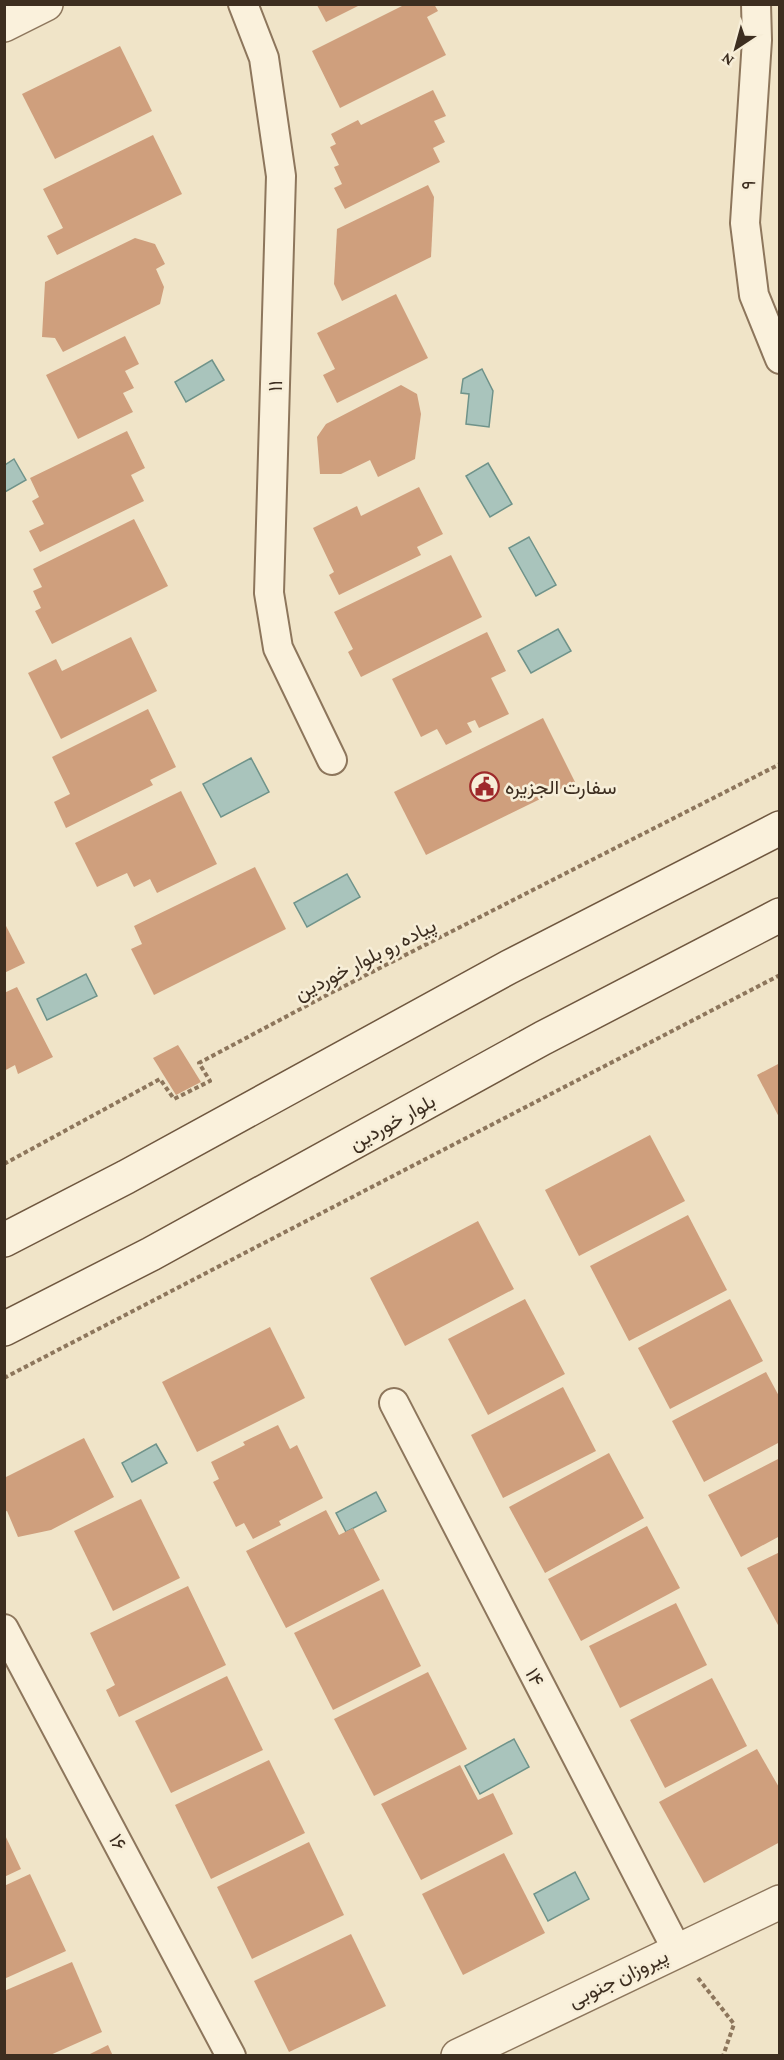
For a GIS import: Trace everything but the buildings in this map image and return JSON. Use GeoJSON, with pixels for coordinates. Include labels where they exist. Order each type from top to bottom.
{"type":"FeatureCollection","features":[{"type":"Feature","properties":{"kind":"main road"},"geometry":{"type":"LineString","coordinates":[[4,25],[46,4]]}},
{"type":"Feature","properties":{"kind":"main road"},"geometry":{"type":"LineString","coordinates":[[4,1240],[126,1177],[508,967],[780,828]]}},
{"type":"Feature","properties":{"kind":"main road","name":"بلوار خوردین"},"geometry":{"type":"LineString","coordinates":[[4,1329],[152,1254],[532,1044],[780,915]]}},
{"type":"Feature","properties":{"kind":"main road","name":"پیروزان جنوبی"},"geometry":{"type":"LineString","coordinates":[[458,2055],[780,1902]]}},
{"type":"Feature","properties":{"kind":"street","name":"۱۱"},"geometry":{"type":"LineString","coordinates":[[243,4],[264,58],[281,176],[269,592],[278,648],[332,760]]}},
{"type":"Feature","properties":{"kind":"street","name":"۹"},"geometry":{"type":"LineString","coordinates":[[756,4],[757,40],[745,223],[754,295],[780,359]]}},
{"type":"Feature","properties":{"kind":"street","name":"۱۴"},"geometry":{"type":"LineString","coordinates":[[394,1403],[676,1950]]}},
{"type":"Feature","properties":{"kind":"street","name":"۱۶"},"geometry":{"type":"LineString","coordinates":[[4,1629],[231,2055]]}},
{"type":"Feature","properties":{"kind":"path","name":"پیاده رو بلوار خوردین"},"geometry":{"type":"LineString","coordinates":[[4,1164],[160,1079],[174,1099],[210,1081],[199,1063],[323,997],[780,764]]}},
{"type":"Feature","properties":{"kind":"path"},"geometry":{"type":"LineString","coordinates":[[4,1378],[780,975]]}},
{"type":"Feature","properties":{"kind":"path"},"geometry":{"type":"LineString","coordinates":[[676,1950],[734,2024],[723,2055]]}},
{"type":"Feature","properties":{"kind":"water"},"geometry":{"type":"Polygon","coordinates":[[[212,360],[224,380],[186,402],[175,382],[212,360]]]}},
{"type":"Feature","properties":{"kind":"water"},"geometry":{"type":"Polygon","coordinates":[[[482,369],[493,391],[489,427],[466,424],[469,394],[461,393],[463,379],[482,369]]]}},
{"type":"Feature","properties":{"kind":"water"},"geometry":{"type":"Polygon","coordinates":[[[14,459],[26,480],[5,492],[5,465],[14,459]]]}},
{"type":"Feature","properties":{"kind":"water"},"geometry":{"type":"Polygon","coordinates":[[[488,463],[512,504],[490,517],[466,476],[488,463]]]}},
{"type":"Feature","properties":{"kind":"water"},"geometry":{"type":"Polygon","coordinates":[[[529,537],[556,585],[536,596],[509,548],[529,537]]]}},
{"type":"Feature","properties":{"kind":"water"},"geometry":{"type":"Polygon","coordinates":[[[558,629],[571,651],[531,673],[518,651],[558,629]]]}},
{"type":"Feature","properties":{"kind":"water"},"geometry":{"type":"Polygon","coordinates":[[[251,758],[269,792],[221,817],[203,784],[251,758]]]}},
{"type":"Feature","properties":{"kind":"water"},"geometry":{"type":"Polygon","coordinates":[[[347,874],[360,897],[307,927],[294,903],[347,874]]]}},
{"type":"Feature","properties":{"kind":"water"},"geometry":{"type":"Polygon","coordinates":[[[86,974],[97,996],[47,1020],[37,999],[86,974]]]}},
{"type":"Feature","properties":{"kind":"water"},"geometry":{"type":"Polygon","coordinates":[[[156,1444],[167,1463],[132,1482],[122,1463],[156,1444]]]}},
{"type":"Feature","properties":{"kind":"water"},"geometry":{"type":"Polygon","coordinates":[[[376,1492],[386,1511],[346,1532],[336,1513],[376,1492]]]}},
{"type":"Feature","properties":{"kind":"water"},"geometry":{"type":"Polygon","coordinates":[[[514,1739],[529,1767],[480,1794],[465,1766],[514,1739]]]}},
{"type":"Feature","properties":{"kind":"water"},"geometry":{"type":"Polygon","coordinates":[[[575,1872],[589,1899],[548,1921],[534,1894],[575,1872]]]}},
{"type":"Feature","properties":{"kind":"place","name":"سفارت الجزیره"},"geometry":{"type":"Point","coordinates":[484,787]}}]}
